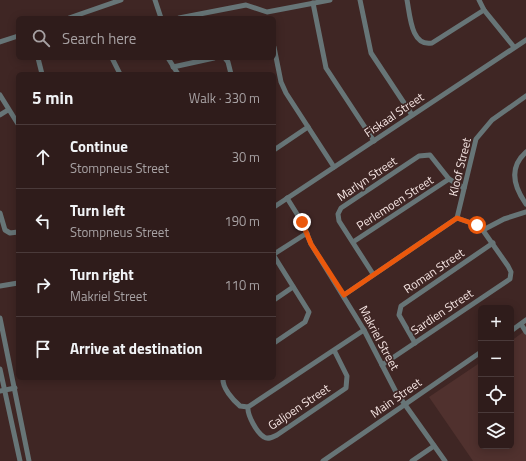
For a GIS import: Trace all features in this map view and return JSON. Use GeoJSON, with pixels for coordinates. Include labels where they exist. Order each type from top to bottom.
{"type":"FeatureCollection","features":[{"type":"Feature","properties":{"kind":"street"},"geometry":{"type":"LineString","coordinates":[[77,16],[121,0]]}},
{"type":"Feature","properties":{"kind":"street"},"geometry":{"type":"LineString","coordinates":[[155,0],[160,16]]}},
{"type":"Feature","properties":{"kind":"street"},"geometry":{"type":"LineString","coordinates":[[189,16],[246,5],[268,15],[330,0]]}},
{"type":"Feature","properties":{"kind":"street"},"geometry":{"type":"LineString","coordinates":[[360,0],[371,53],[412,115]]}},
{"type":"Feature","properties":{"kind":"street"},"geometry":{"type":"LineString","coordinates":[[407,0],[415,35],[418,40],[427,44],[432,43],[484,10]]}},
{"type":"Feature","properties":{"kind":"street"},"geometry":{"type":"LineString","coordinates":[[479,0],[484,10],[514,47]]}},
{"type":"Feature","properties":{"kind":"street"},"geometry":{"type":"LineString","coordinates":[[313,3],[326,68],[374,141]]}},
{"type":"Feature","properties":{"kind":"street"},"geometry":{"type":"LineString","coordinates":[[0,42],[16,37]]}},
{"type":"Feature","properties":{"kind":"street","name":"Fiskaal Street"},"geometry":{"type":"LineString","coordinates":[[276,206],[526,40]]}},
{"type":"Feature","properties":{"kind":"street"},"geometry":{"type":"LineString","coordinates":[[276,56],[283,88],[334,167]]}},
{"type":"Feature","properties":{"kind":"street"},"geometry":{"type":"LineString","coordinates":[[38,60],[42,72]]}},
{"type":"Feature","properties":{"kind":"street"},"geometry":{"type":"LineString","coordinates":[[113,60],[119,72]]}},
{"type":"Feature","properties":{"kind":"street"},"geometry":{"type":"LineString","coordinates":[[169,60],[177,72]]}},
{"type":"Feature","properties":{"kind":"street"},"geometry":{"type":"LineString","coordinates":[[173,67],[205,60]]}},
{"type":"Feature","properties":{"kind":"street"},"geometry":{"type":"LineString","coordinates":[[226,60],[230,72]]}},
{"type":"Feature","properties":{"kind":"street"},"geometry":{"type":"LineString","coordinates":[[0,95],[16,121]]}},
{"type":"Feature","properties":{"kind":"street","name":"Kloof Street"},"geometry":{"type":"LineString","coordinates":[[457,218],[476,139],[492,120],[526,96]]}},
{"type":"Feature","properties":{"kind":"street"},"geometry":{"type":"LineString","coordinates":[[0,115],[8,110]]}},
{"type":"Feature","properties":{"kind":"street"},"geometry":{"type":"LineString","coordinates":[[276,149],[308,127]]}},
{"type":"Feature","properties":{"kind":"street"},"geometry":{"type":"LineString","coordinates":[[526,152],[519,159],[514,175],[518,192],[526,204]]}},
{"type":"Feature","properties":{"kind":"street","name":"Marlyn Street"},"geometry":{"type":"LineString","coordinates":[[373,274],[340,221],[339,212],[341,208],[420,156],[425,155],[430,155],[449,179],[464,188]]}},
{"type":"Feature","properties":{"kind":"street","name":"Perlemoen Street"},"geometry":{"type":"LineString","coordinates":[[353,242],[449,179]]}},
{"type":"Feature","properties":{"kind":"street","name":"Makriel Street"},"geometry":{"type":"LineString","coordinates":[[287,198],[300,218],[314,250],[344,295],[404,405],[445,461]]}},
{"type":"Feature","properties":{"kind":"street"},"geometry":{"type":"LineString","coordinates":[[483,230],[504,219],[526,212]]}},
{"type":"Feature","properties":{"kind":"street"},"geometry":{"type":"LineString","coordinates":[[0,213],[5,230],[10,233],[16,232]]}},
{"type":"Feature","properties":{"kind":"street"},"geometry":{"type":"LineString","coordinates":[[344,295],[457,218],[477,225],[493,243]]}},
{"type":"Feature","properties":{"kind":"street"},"geometry":{"type":"LineString","coordinates":[[276,254],[307,234]]}},
{"type":"Feature","properties":{"kind":"street","name":"Sardien Street"},"geometry":{"type":"LineString","coordinates":[[382,365],[510,279],[511,274],[508,266],[493,243]]}},
{"type":"Feature","properties":{"kind":"street","name":"Roman Street"},"geometry":{"type":"LineString","coordinates":[[415,343],[399,315],[401,306],[493,243]]}},
{"type":"Feature","properties":{"kind":"street"},"geometry":{"type":"LineString","coordinates":[[276,258],[293,287],[308,308],[308,317],[305,322],[276,342]]}},
{"type":"Feature","properties":{"kind":"street"},"geometry":{"type":"LineString","coordinates":[[0,286],[16,283]]}},
{"type":"Feature","properties":{"kind":"street"},"geometry":{"type":"LineString","coordinates":[[276,299],[293,287]]}},
{"type":"Feature","properties":{"kind":"street"},"geometry":{"type":"LineString","coordinates":[[0,318],[29,461]]}},
{"type":"Feature","properties":{"kind":"street"},"geometry":{"type":"LineString","coordinates":[[514,329],[526,320]]}},
{"type":"Feature","properties":{"kind":"street"},"geometry":{"type":"LineString","coordinates":[[521,324],[526,332]]}},
{"type":"Feature","properties":{"kind":"street"},"geometry":{"type":"LineString","coordinates":[[223,380],[223,384],[234,401],[240,406],[248,407],[364,330]]}},
{"type":"Feature","properties":{"kind":"street","name":"Galjoen Street"},"geometry":{"type":"LineString","coordinates":[[248,407],[250,419],[263,436],[270,438],[277,435],[346,388],[347,376],[334,350]]}},
{"type":"Feature","properties":{"kind":"street","name":"Main Street"},"geometry":{"type":"LineString","coordinates":[[323,461],[478,354]]}},
{"type":"Feature","properties":{"kind":"street"},"geometry":{"type":"LineString","coordinates":[[0,369],[2,391],[20,461]]}},
{"type":"Feature","properties":{"kind":"street"},"geometry":{"type":"LineString","coordinates":[[2,391],[15,388]]}},
{"type":"Feature","properties":{"kind":"street"},"geometry":{"type":"LineString","coordinates":[[412,461],[434,446]]}},
{"type":"Feature","properties":{"kind":"shaded area"},"geometry":{"type":"Polygon","coordinates":[[[526,330],[526,461],[473,461],[429,397],[478,364],[478,449],[514,449],[514,339],[526,330]]]}},
{"type":"Feature","properties":{"kind":"route"},"geometry":{"type":"LineString","coordinates":[[302,222],[314,250],[344,295],[373,274],[452,223],[457,218],[477,225]]}}]}
